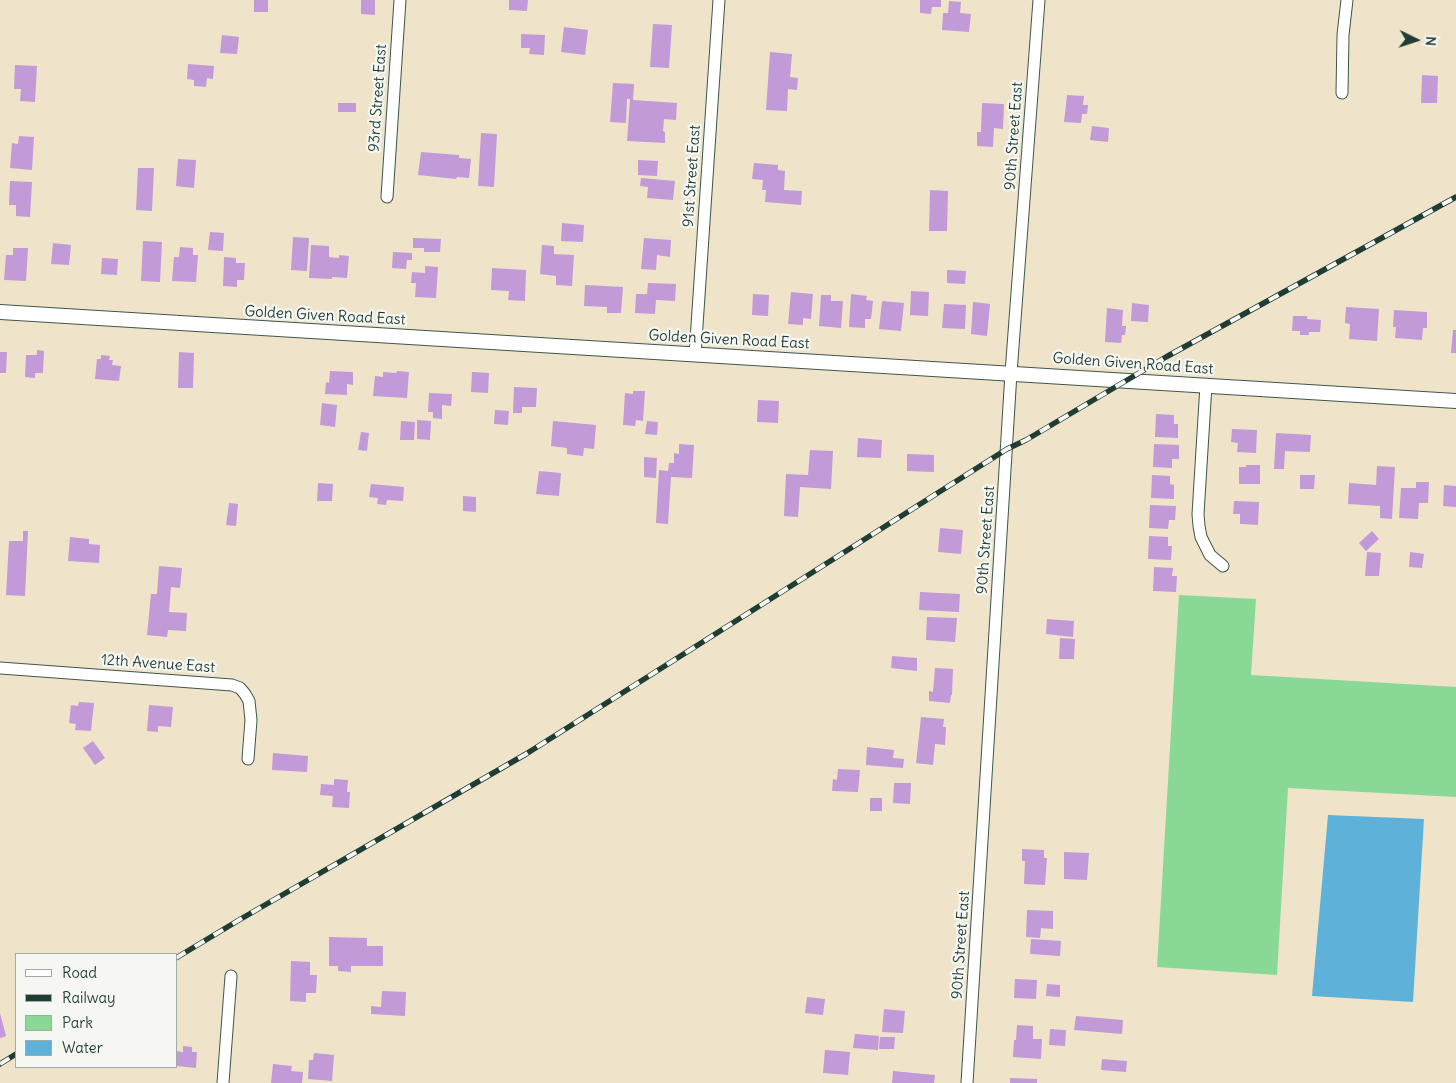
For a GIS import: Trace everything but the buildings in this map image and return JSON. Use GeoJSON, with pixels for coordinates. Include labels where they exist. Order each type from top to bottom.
{"type":"FeatureCollection","features":[{"type":"Feature","properties":{"kind":"street","name":"93rd Street East"},"geometry":{"type":"LineString","coordinates":[[387,197],[400,0]]}},
{"type":"Feature","properties":{"kind":"street","name":"91st Street East"},"geometry":{"type":"LineString","coordinates":[[695,354],[719,0]]}},
{"type":"Feature","properties":{"kind":"street","name":"90th Street East"},"geometry":{"type":"LineString","coordinates":[[967,1083],[1011,373],[1040,0]]}},
{"type":"Feature","properties":{"kind":"street"},"geometry":{"type":"LineString","coordinates":[[1342,93],[1343,35],[1347,0]]}},
{"type":"Feature","properties":{"kind":"street","name":"Golden Given Road East"},"geometry":{"type":"LineString","coordinates":[[0,312],[1456,401]]}},
{"type":"Feature","properties":{"kind":"street"},"geometry":{"type":"LineString","coordinates":[[1206,385],[1198,514],[1199,526],[1201,537],[1210,555],[1223,566]]}},
{"type":"Feature","properties":{"kind":"street","name":"12th Avenue East"},"geometry":{"type":"LineString","coordinates":[[0,668],[232,685],[240,688],[249,701],[251,720],[248,759]]}},
{"type":"Feature","properties":{"kind":"street"},"geometry":{"type":"LineString","coordinates":[[223,1083],[231,976]]}},
{"type":"Feature","properties":{"kind":"green space"},"geometry":{"type":"Polygon","coordinates":[[[1179,595],[1256,599],[1251,675],[1456,687],[1456,797],[1288,788],[1277,975],[1157,967],[1179,595]]]}},
{"type":"Feature","properties":{"kind":"water"},"geometry":{"type":"Polygon","coordinates":[[[1328,815],[1424,819],[1413,1002],[1312,996],[1328,815]]]}},
{"type":"Feature","properties":{"kind":"railway"},"geometry":{"type":"LineString","coordinates":[[178,957],[526,754],[1007,449],[1026,440],[1166,357],[1456,197]]}},
{"type":"Feature","properties":{"kind":"railway"},"geometry":{"type":"LineString","coordinates":[[0,1064],[15,1055]]}}]}
